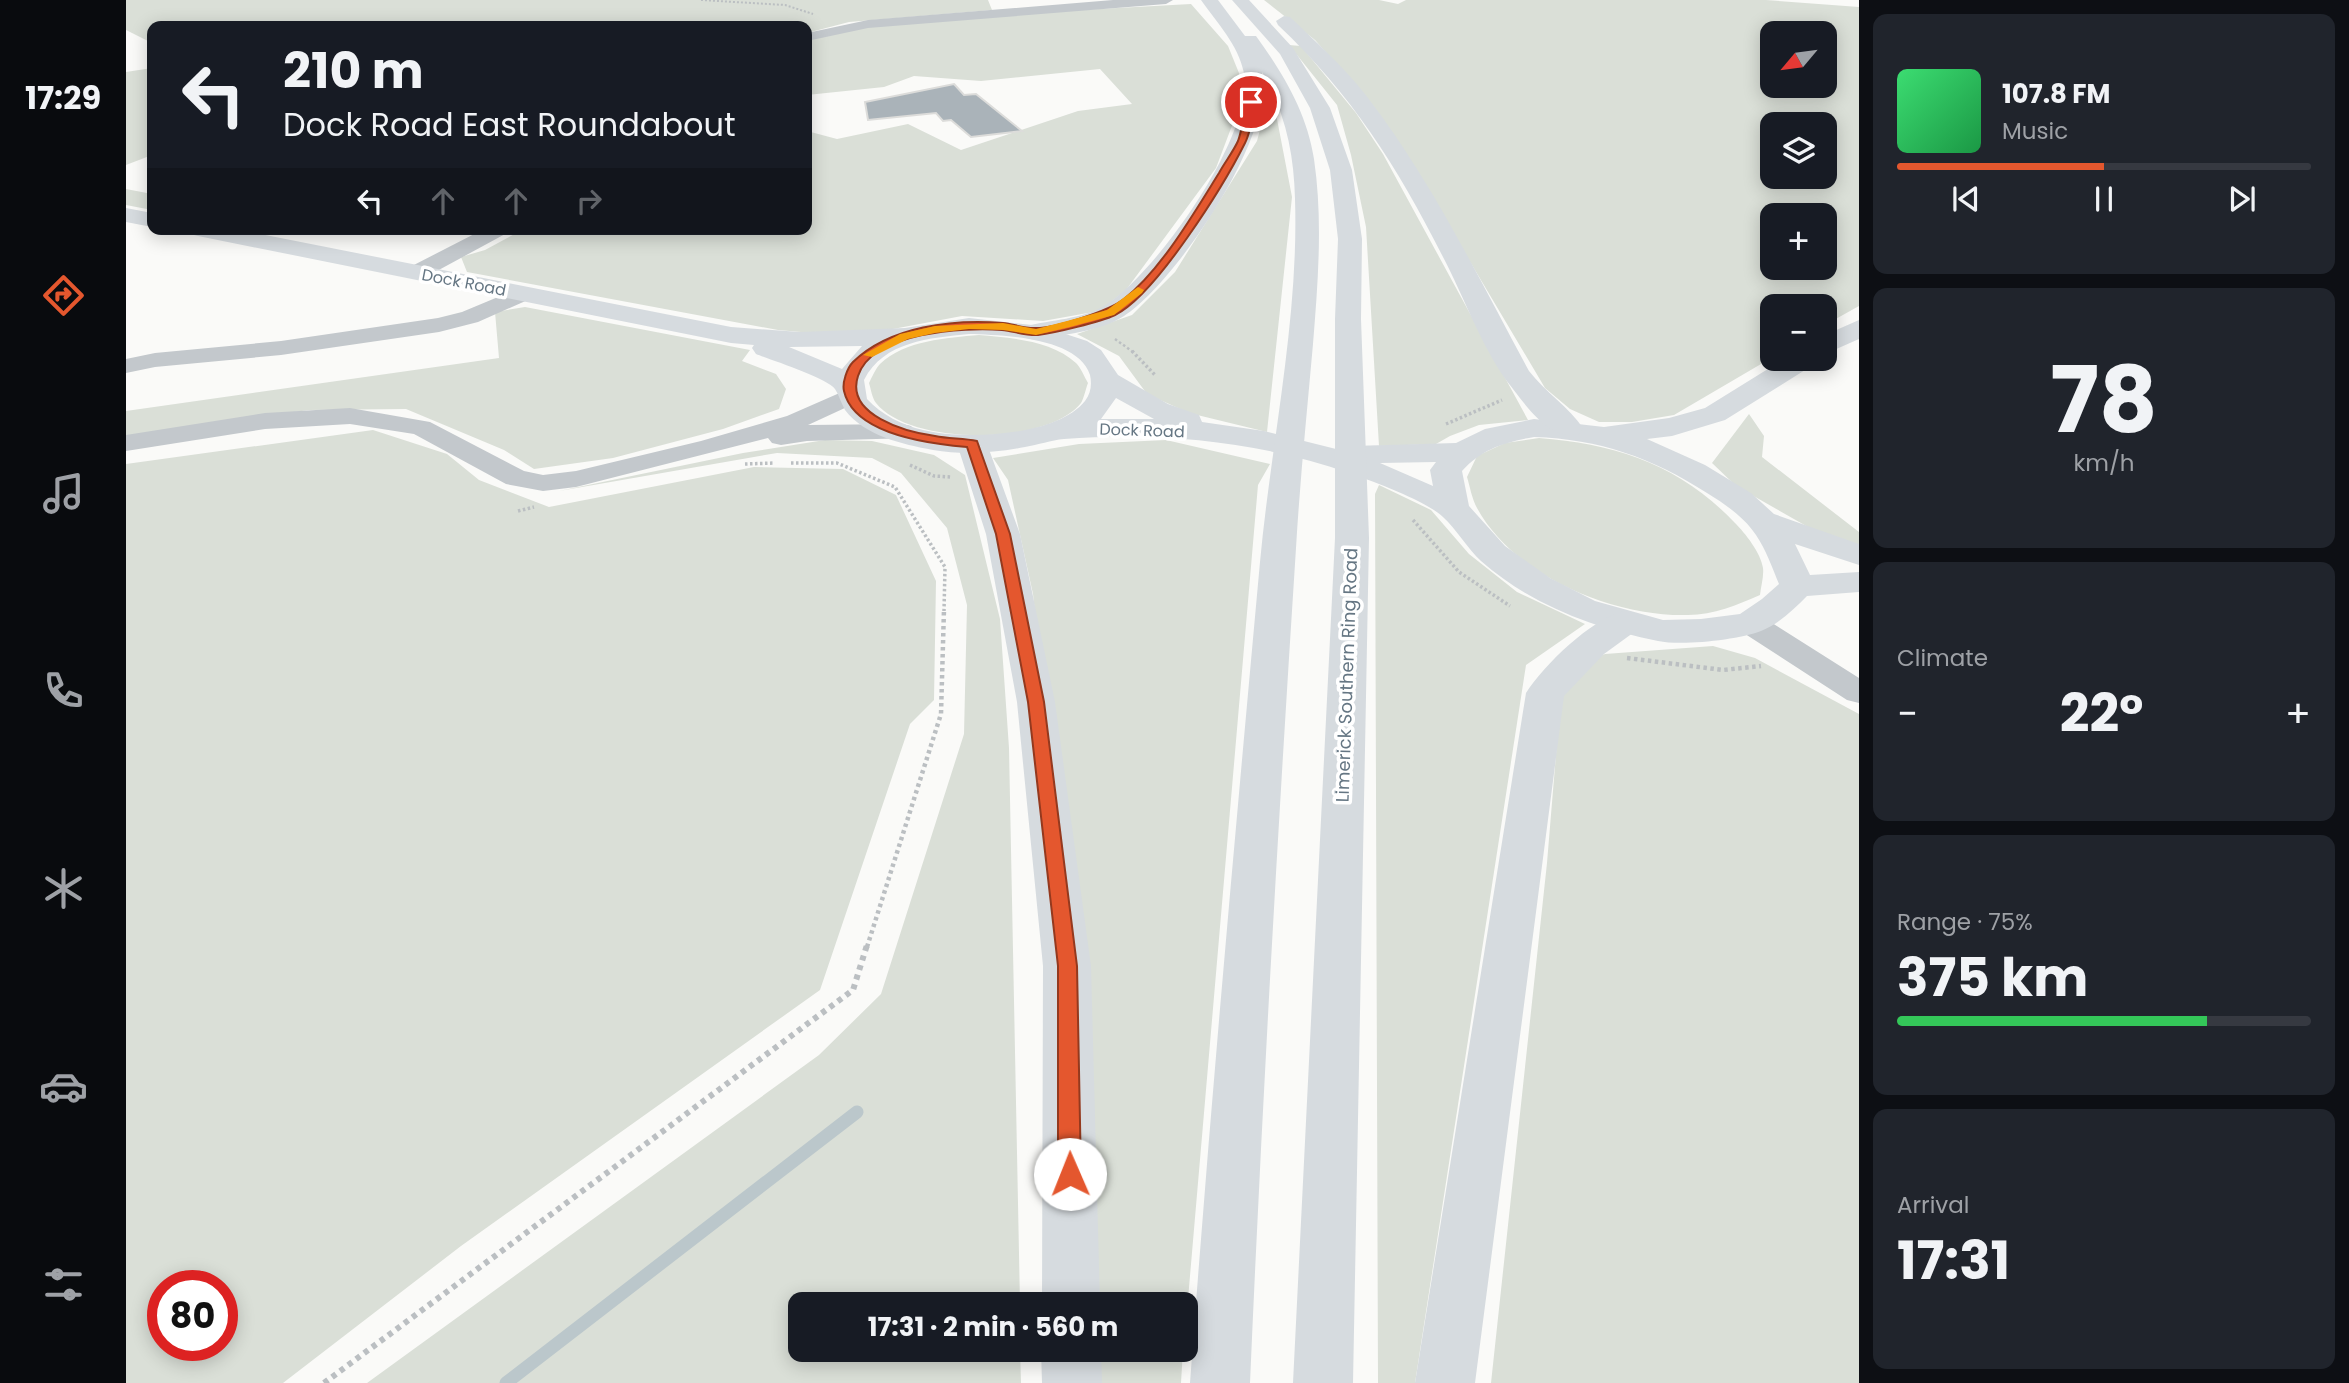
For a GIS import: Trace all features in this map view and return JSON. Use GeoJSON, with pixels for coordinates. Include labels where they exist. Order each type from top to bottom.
{"type":"FeatureCollection","features":[{"type":"Feature","properties":{"kind":"main road"},"geometry":{"type":"LineString","coordinates":[[1195,0],[1237,40]]}},
{"type":"Feature","properties":{"kind":"main road"},"geometry":{"type":"LineString","coordinates":[[1036,332],[1110,313],[1129,300],[1160,267],[1175,246],[1242,140],[1255,87],[1249,61],[1212,0]]}},
{"type":"Feature","properties":{"kind":"main road"},"geometry":{"type":"LineString","coordinates":[[1212,0],[1245,34],[1268,64],[1287,102],[1303,154],[1307,213],[1306,276],[1281,520],[1233,1141],[1220,1383]]}},
{"type":"Feature","properties":{"kind":"main road","name":"Limerick Southern Ring Road"},"geometry":{"type":"LineString","coordinates":[[1240,0],[1278,38],[1298,65],[1324,113],[1347,192],[1351,242],[1348,328],[1352,402],[1352,538],[1323,1383]]}},
{"type":"Feature","properties":{"kind":"main road"},"geometry":{"type":"LineString","coordinates":[[1257,0],[1317,48],[1346,81],[1380,128],[1421,195],[1516,374],[1535,397],[1568,428]]}},
{"type":"Feature","properties":{"kind":"main road"},"geometry":{"type":"LineString","coordinates":[[126,215],[147,219]]}},
{"type":"Feature","properties":{"kind":"main road","name":"Dock Road"},"geometry":{"type":"LineString","coordinates":[[228,235],[731,335],[800,340],[904,337]]}},
{"type":"Feature","properties":{"kind":"main road"},"geometry":{"type":"LineString","coordinates":[[850,391],[855,366],[874,349],[904,337],[935,329],[969,326],[1036,332],[1063,340],[1084,351],[1099,365],[1106,380],[1104,394],[1096,408],[1056,431]]}},
{"type":"Feature","properties":{"kind":"main road"},"geometry":{"type":"LineString","coordinates":[[1837,340],[1859,328]]}},
{"type":"Feature","properties":{"kind":"main road","name":"Dock Road"},"geometry":{"type":"LineString","coordinates":[[731,335],[825,371],[850,391],[861,410],[878,422],[902,432],[935,440],[972,443],[1017,441],[1056,431],[1120,426],[1227,435],[1332,456],[1416,488],[1453,508]]}},
{"type":"Feature","properties":{"kind":"main road"},"geometry":{"type":"LineString","coordinates":[[1606,434],[1672,427],[1715,414],[1784,371]]}},
{"type":"Feature","properties":{"kind":"main road","name":"Dock Road"},"geometry":{"type":"LineString","coordinates":[[1106,380],[1158,410],[1227,435]]}},
{"type":"Feature","properties":{"kind":"main road"},"geometry":{"type":"LineString","coordinates":[[1684,464],[1697,435],[1715,414]]}},
{"type":"Feature","properties":{"kind":"main road"},"geometry":{"type":"LineString","coordinates":[[1797,586],[1787,561],[1763,521],[1735,496],[1684,464],[1606,434],[1568,428],[1534,428],[1496,434],[1460,452],[1446,470],[1453,508],[1493,553],[1538,585],[1582,609],[1624,622],[1662,631],[1750,623],[1775,607],[1797,586],[1859,582]]}},
{"type":"Feature","properties":{"kind":"main road"},"geometry":{"type":"LineString","coordinates":[[972,443],[1003,534],[1036,702],[1067,966],[1071,1292]]}},
{"type":"Feature","properties":{"kind":"main road","name":"Dock Road"},"geometry":{"type":"LineString","coordinates":[[1332,456],[1460,452]]}},
{"type":"Feature","properties":{"kind":"main road"},"geometry":{"type":"LineString","coordinates":[[1763,521],[1859,555]]}},
{"type":"Feature","properties":{"kind":"main road"},"geometry":{"type":"LineString","coordinates":[[1445,1383],[1545,693],[1591,646],[1624,622]]}},
{"type":"Feature","properties":{"kind":"main road"},"geometry":{"type":"LineString","coordinates":[[1072,1362],[1072,1383]]}},
{"type":"Feature","properties":{"kind":"street"},"geometry":{"type":"LineString","coordinates":[[812,36],[851,26],[1159,1]]}},
{"type":"Feature","properties":{"kind":"street"},"geometry":{"type":"LineString","coordinates":[[415,273],[488,235]]}},
{"type":"Feature","properties":{"kind":"street"},"geometry":{"type":"LineString","coordinates":[[126,366],[155,360],[281,348],[439,325],[470,317],[522,294]]}},
{"type":"Feature","properties":{"kind":"street"},"geometry":{"type":"LineString","coordinates":[[126,358],[155,360]]}},
{"type":"Feature","properties":{"kind":"street"},"geometry":{"type":"LineString","coordinates":[[126,443],[265,421],[350,416],[421,427],[516,478],[543,483],[576,479],[709,447],[796,421],[850,391]]}},
{"type":"Feature","properties":{"kind":"street"},"geometry":{"type":"LineString","coordinates":[[709,447],[807,433],[902,432]]}},
{"type":"Feature","properties":{"kind":"street"},"geometry":{"type":"LineString","coordinates":[[1750,623],[1859,693]]}},
{"type":"Feature","properties":{"kind":"path"},"geometry":{"type":"LineString","coordinates":[[701,0],[785,5],[851,26]]}},
{"type":"Feature","properties":{"kind":"path"},"geometry":{"type":"LineString","coordinates":[[324,1383],[853,990],[941,714],[944,567],[895,487],[837,463],[748,463],[735,466]]}},
{"type":"Feature","properties":{"kind":"path"},"geometry":{"type":"LineString","coordinates":[[518,511],[545,505]]}},
{"type":"Feature","properties":{"kind":"shaded area"},"geometry":{"type":"Polygon","coordinates":[[[126,0],[988,0],[992,10],[849,22],[812,32],[812,21],[147,21],[147,40],[126,30],[126,0]]]}},
{"type":"Feature","properties":{"kind":"shaded area"},"geometry":{"type":"Polygon","coordinates":[[[1264,0],[1379,0],[1398,4],[1406,0],[1766,0],[1859,7],[1859,306],[1837,318],[1837,294],[1760,294],[1760,365],[1674,415],[1632,422],[1599,422],[1570,409],[1545,388],[1472,265],[1354,84],[1315,40],[1264,0]]]}},
{"type":"Feature","properties":{"kind":"shaded area"},"geometry":{"type":"Polygon","coordinates":[[[1191,4],[1228,46],[1241,78],[1236,115],[1216,168],[1126,290],[1099,311],[1043,321],[962,316],[893,329],[835,335],[778,330],[467,272],[461,257],[485,250],[513,235],[812,235],[812,132],[837,139],[908,124],[961,150],[1078,111],[1132,104],[1100,69],[981,81],[914,76],[884,87],[812,94],[812,39],[863,26],[986,15],[1191,4]]]}},
{"type":"Feature","properties":{"kind":"shaded area"},"geometry":{"type":"Polygon","coordinates":[[[1289,45],[1301,46],[1356,113],[1383,154],[1528,420],[1479,425],[1436,444],[1379,446],[1366,227],[1351,155],[1337,105],[1289,45]]]}},
{"type":"Feature","properties":{"kind":"shaded area"},"geometry":{"type":"Polygon","coordinates":[[[147,69],[147,157],[126,165],[126,72],[147,69]]]}},
{"type":"Feature","properties":{"kind":"shaded area"},"geometry":{"type":"Polygon","coordinates":[[[1268,100],[1277,119],[1292,197],[1267,432],[1189,413],[1147,394],[1119,356],[1077,334],[1132,315],[1175,272],[1257,141],[1268,100]]]}},
{"type":"Feature","properties":{"kind":"shaded area"},"geometry":{"type":"Polygon","coordinates":[[[126,189],[147,193],[147,209],[126,205],[126,189]]]}},
{"type":"Feature","properties":{"kind":"shaded area"},"geometry":{"type":"Polygon","coordinates":[[[525,307],[750,350],[742,361],[776,374],[786,389],[779,409],[723,429],[613,458],[534,469],[504,450],[406,409],[309,410],[126,436],[126,411],[499,358],[495,312],[525,307]]]}},
{"type":"Feature","properties":{"kind":"shaded area"},"geometry":{"type":"Polygon","coordinates":[[[979,335],[1030,342],[1066,355],[1078,365],[1088,383],[1081,403],[1064,417],[1039,427],[1010,433],[978,435],[947,433],[918,427],[893,417],[876,403],[869,383],[879,366],[890,356],[914,345],[979,335]]]}},
{"type":"Feature","properties":{"kind":"shaded area"},"geometry":{"type":"Polygon","coordinates":[[[1749,414],[1764,436],[1762,457],[1859,532],[1859,549],[1808,527],[1736,486],[1712,463],[1749,414]]]}},
{"type":"Feature","properties":{"kind":"shaded area"},"geometry":{"type":"Polygon","coordinates":[[[373,430],[447,454],[479,480],[549,507],[754,467],[843,469],[896,495],[936,581],[934,700],[910,724],[820,990],[461,1246],[283,1383],[126,1383],[126,464],[373,430]]]}},
{"type":"Feature","properties":{"kind":"shaded area"},"geometry":{"type":"Polygon","coordinates":[[[1539,438],[1621,452],[1669,472],[1692,486],[1735,523],[1756,550],[1763,568],[1760,595],[1707,613],[1659,614],[1598,600],[1568,588],[1540,572],[1515,554],[1494,532],[1475,504],[1467,477],[1477,456],[1505,443],[1539,438]]]}},
{"type":"Feature","properties":{"kind":"shaded area"},"geometry":{"type":"Polygon","coordinates":[[[825,440],[872,441],[934,455],[965,475],[1000,619],[1009,748],[1020,1292],[788,1292],[788,1362],[1020,1362],[1021,1383],[367,1383],[819,1055],[881,994],[964,734],[967,605],[947,528],[901,473],[872,458],[777,453],[559,491],[743,453],[825,440]]]}},
{"type":"Feature","properties":{"kind":"shaded area"},"geometry":{"type":"Polygon","coordinates":[[[1166,440],[1270,464],[1258,485],[1189,1292],[1090,1292],[1085,1078],[1033,594],[1008,480],[993,458],[1079,444],[1166,440]]]}},
{"type":"Feature","properties":{"kind":"shaded area"},"geometry":{"type":"Polygon","coordinates":[[[1379,485],[1431,510],[1469,554],[1517,592],[1585,624],[1526,665],[1415,1383],[1378,1383],[1375,494],[1379,485]]]}},
{"type":"Feature","properties":{"kind":"shaded area"},"geometry":{"type":"Polygon","coordinates":[[[1713,646],[1755,658],[1859,714],[1859,1383],[1491,1383],[1547,863],[1561,694],[1582,663],[1605,654],[1713,646]]]}},
{"type":"Feature","properties":{"kind":"shaded area"},"geometry":{"type":"Polygon","coordinates":[[[1091,1362],[1182,1362],[1181,1383],[1092,1383],[1091,1362]]]}},
{"type":"Feature","properties":{"kind":"building"},"geometry":{"type":"Polygon","coordinates":[[[954,84],[964,95],[976,94],[1022,131],[971,137],[951,120],[943,121],[936,113],[868,120],[865,102],[954,84]]]}},
{"type":"Feature","properties":{"kind":"waterway"},"geometry":{"type":"LineString","coordinates":[[506,1383],[857,1112]]}},
{"type":"Feature","properties":{"kind":"slow traffic"},"geometry":{"type":"LineString","coordinates":[[868,355],[874,349],[904,337],[935,329],[1003,327],[1036,332],[1070,324],[1110,313],[1138,290]]}},
{"type":"Feature","properties":{"kind":"route"},"geometry":{"type":"LineString","coordinates":[[1070,1174],[1067,966],[1036,702],[1003,534],[972,443],[935,440],[902,432],[878,422],[861,410],[851,396],[849,385],[855,366],[874,349],[904,337],[935,329],[969,326],[1036,332],[1110,313],[1129,300],[1160,267],[1210,194],[1242,140],[1251,102]]}}]}
